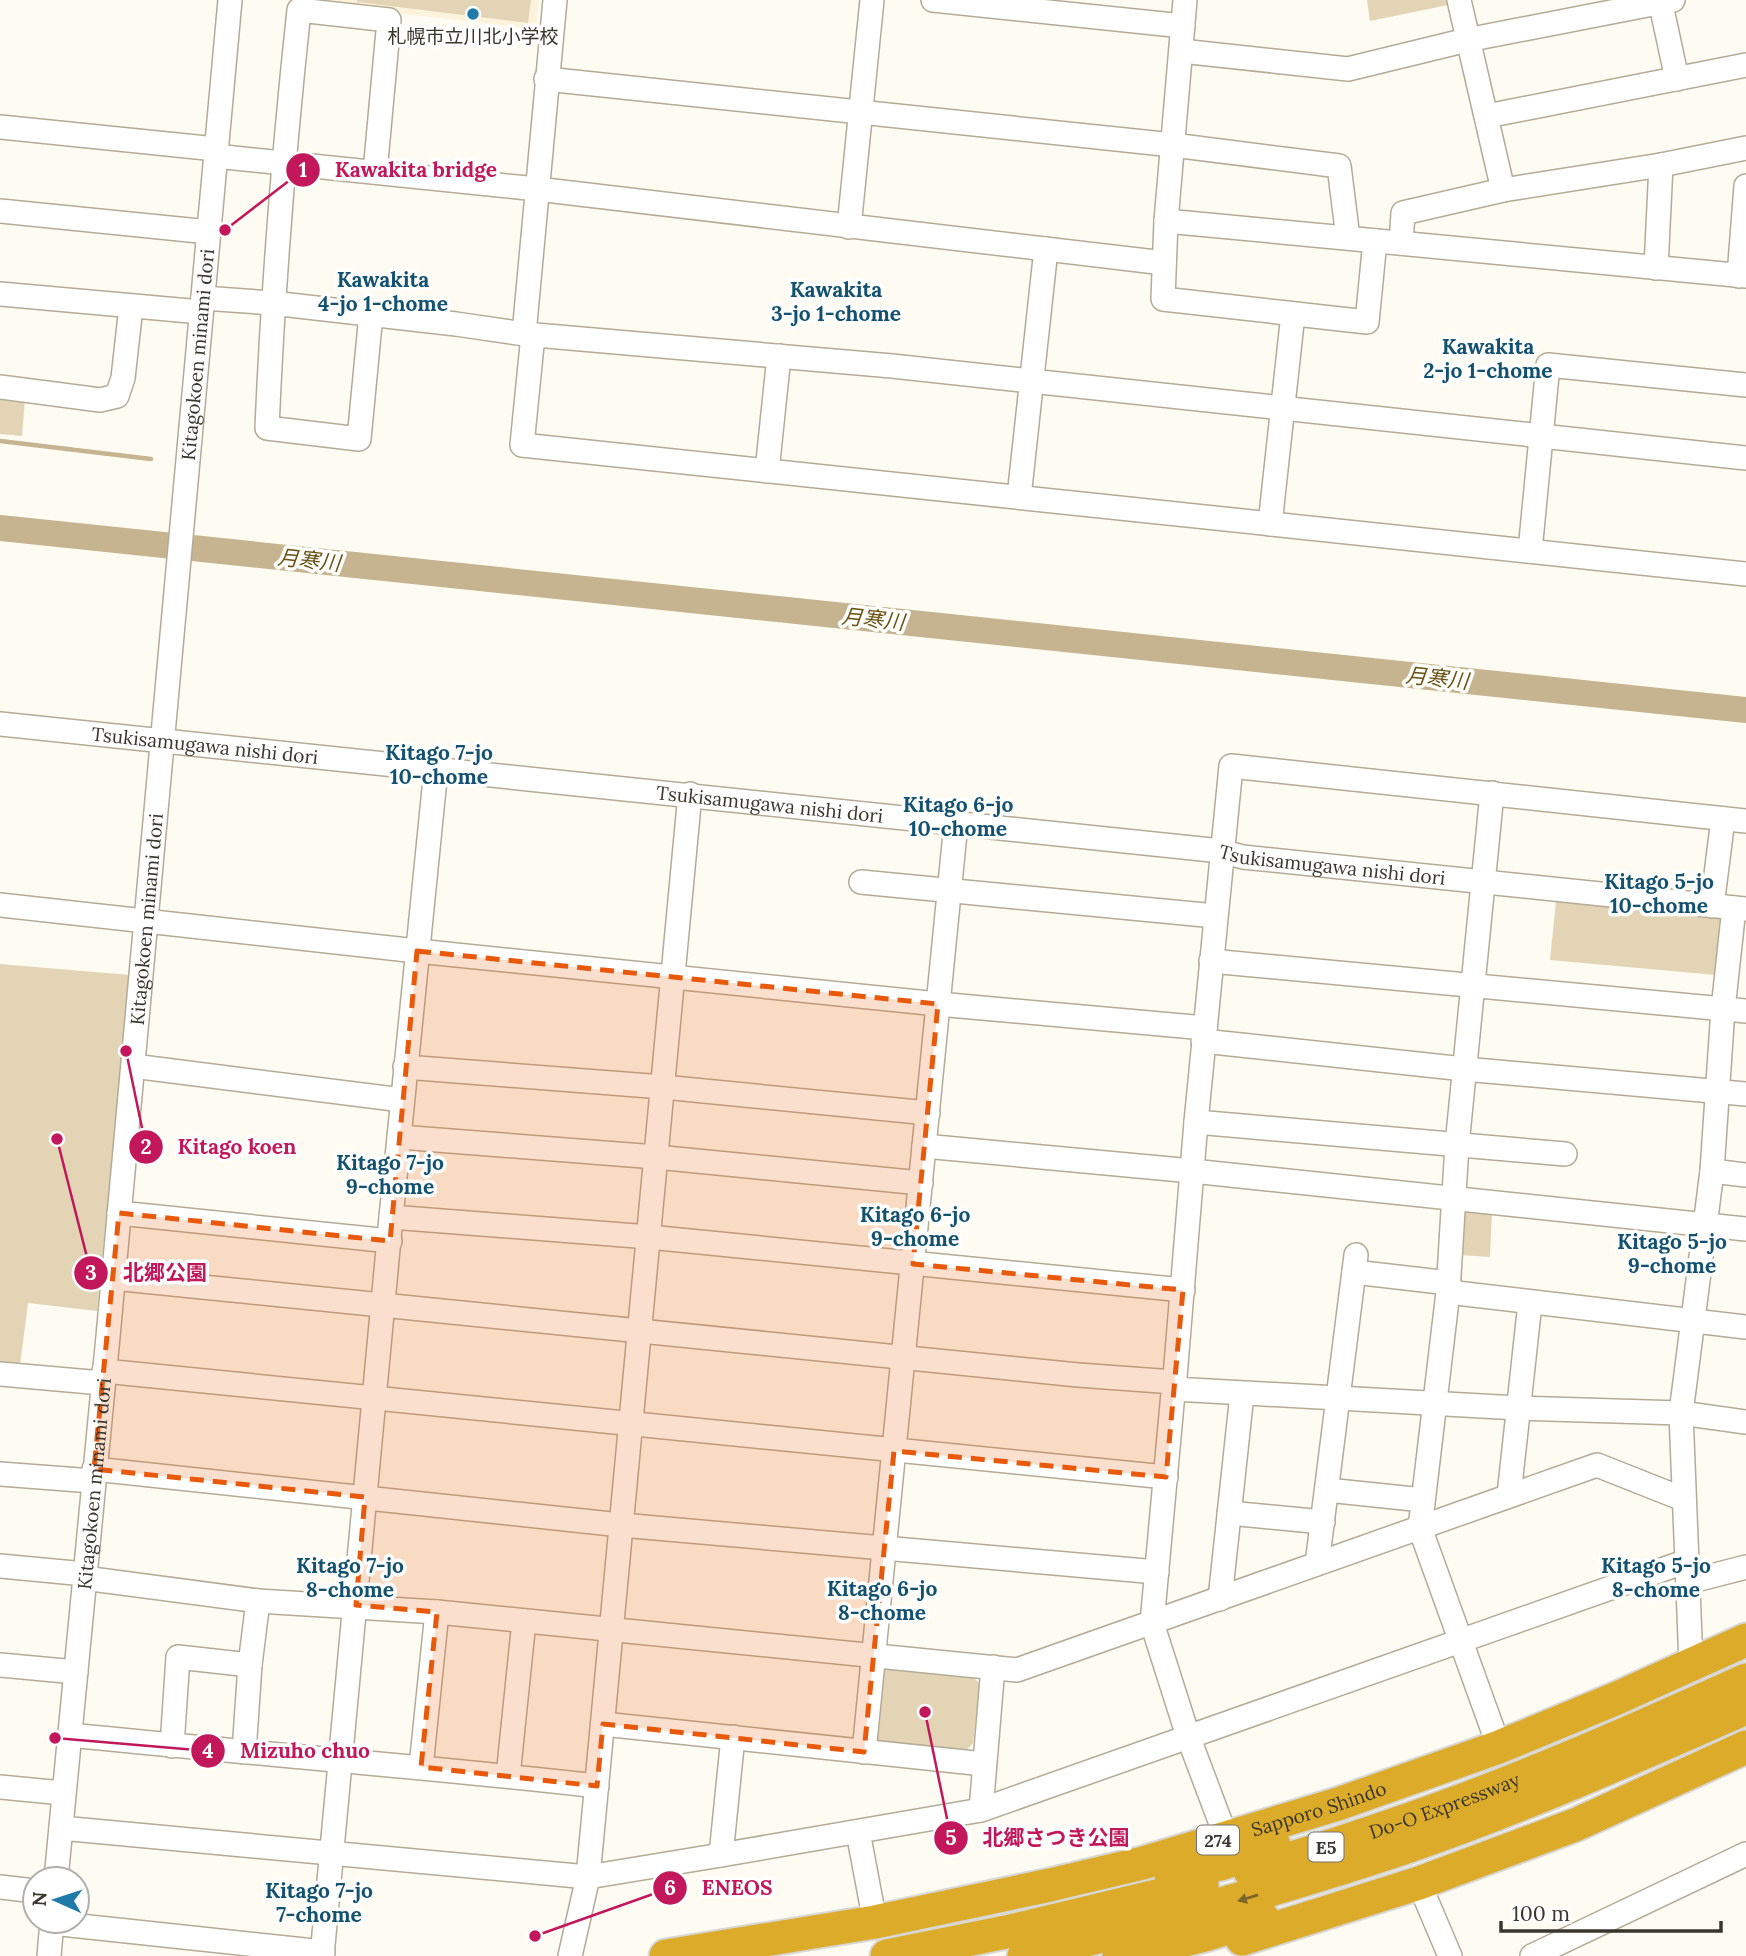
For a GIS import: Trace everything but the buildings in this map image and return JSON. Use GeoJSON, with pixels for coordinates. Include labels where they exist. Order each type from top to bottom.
{"type":"FeatureCollection","features":[{"type":"Feature","properties":{"kind":"highway","name":"Sapporo Shindo"},"geometry":{"type":"LineString","coordinates":[[666,1956],[875,1922],[1143,1863],[1338,1804],[1499,1747],[1746,1640]]}},
{"type":"Feature","properties":{"kind":"highway"},"geometry":{"type":"LineString","coordinates":[[705,1950],[806,1952],[924,1930],[1221,1864],[1437,1788],[1746,1661]]}},
{"type":"Feature","properties":{"kind":"highway","name":"Do-O Expressway"},"geometry":{"type":"LineString","coordinates":[[887,1956],[1006,1933],[1214,1882],[1290,1858],[1407,1820],[1483,1791],[1623,1736],[1746,1680]]}},
{"type":"Feature","properties":{"kind":"highway","name":"Do-O Expressway"},"geometry":{"type":"LineString","coordinates":[[1024,1956],[1216,1907],[1408,1847],[1562,1787],[1746,1707]]}},
{"type":"Feature","properties":{"kind":"highway"},"geometry":{"type":"LineString","coordinates":[[1119,1956],[1205,1935],[1340,1891],[1524,1826],[1686,1758],[1744,1748]]}},
{"type":"Feature","properties":{"kind":"highway"},"geometry":{"type":"LineString","coordinates":[[1182,1956],[1419,1883],[1575,1825],[1744,1748]]}},
{"type":"Feature","properties":{"kind":"street","name":"Kitagokoen minami dori"},"geometry":{"type":"LineString","coordinates":[[57,1865],[147,920],[183,491],[230,0]]}},
{"type":"Feature","properties":{"kind":"street"},"geometry":{"type":"LineString","coordinates":[[555,0],[537,189],[522,445],[1746,574]]}},
{"type":"Feature","properties":{"kind":"street"},"geometry":{"type":"LineString","coordinates":[[849,227],[872,0]]}},
{"type":"Feature","properties":{"kind":"street"},"geometry":{"type":"LineString","coordinates":[[933,0],[1183,26]]}},
{"type":"Feature","properties":{"kind":"street"},"geometry":{"type":"LineString","coordinates":[[1185,0],[1166,221],[1163,299],[1367,321],[1375,241]]}},
{"type":"Feature","properties":{"kind":"street"},"geometry":{"type":"LineString","coordinates":[[1459,0],[1503,190]]}},
{"type":"Feature","properties":{"kind":"street"},"geometry":{"type":"LineString","coordinates":[[1181,51],[1348,69],[1467,40],[1664,1],[1677,79]]}},
{"type":"Feature","properties":{"kind":"street"},"geometry":{"type":"LineString","coordinates":[[371,314],[359,439],[267,428],[272,303],[299,10],[389,20],[375,172]]}},
{"type":"Feature","properties":{"kind":"street"},"geometry":{"type":"LineString","coordinates":[[1487,116],[1746,65]]}},
{"type":"Feature","properties":{"kind":"street"},"geometry":{"type":"LineString","coordinates":[[546,79],[1173,145],[1339,166],[1348,238]]}},
{"type":"Feature","properties":{"kind":"street"},"geometry":{"type":"LineString","coordinates":[[0,127],[283,163],[537,189],[1164,262]]}},
{"type":"Feature","properties":{"kind":"street"},"geometry":{"type":"LineString","coordinates":[[1401,243],[1403,213],[1503,190],[1746,148]]}},
{"type":"Feature","properties":{"kind":"street"},"geometry":{"type":"LineString","coordinates":[[1656,268],[1661,164]]}},
{"type":"Feature","properties":{"kind":"street"},"geometry":{"type":"LineString","coordinates":[[1166,221],[1742,276],[1746,186]]}},
{"type":"Feature","properties":{"kind":"street"},"geometry":{"type":"LineString","coordinates":[[0,211],[209,232]]}},
{"type":"Feature","properties":{"kind":"street"},"geometry":{"type":"LineString","coordinates":[[1019,497],[1046,249]]}},
{"type":"Feature","properties":{"kind":"street"},"geometry":{"type":"LineString","coordinates":[[0,294],[131,307],[272,303],[528,334],[1032,381],[1746,458]]}},
{"type":"Feature","properties":{"kind":"street"},"geometry":{"type":"LineString","coordinates":[[0,387],[100,400],[117,396],[123,378],[131,307]]}},
{"type":"Feature","properties":{"kind":"street"},"geometry":{"type":"LineString","coordinates":[[1270,524],[1293,313]]}},
{"type":"Feature","properties":{"kind":"street"},"geometry":{"type":"LineString","coordinates":[[767,471],[779,356]]}},
{"type":"Feature","properties":{"kind":"street"},"geometry":{"type":"LineString","coordinates":[[1530,551],[1548,365],[1746,385]]}},
{"type":"Feature","properties":{"kind":"street","name":"Tsukisamugawa nishi dori"},"geometry":{"type":"LineString","coordinates":[[0,724],[690,794],[1221,851],[1243,857],[1730,908]]}},
{"type":"Feature","properties":{"kind":"street"},"geometry":{"type":"LineString","coordinates":[[1226,1837],[1188,1735],[1152,1623],[1204,1035],[1231,766],[1735,820],[1730,908],[1735,1010],[1718,1091],[1712,1171],[1681,1413],[1691,1664]]}},
{"type":"Feature","properties":{"kind":"street"},"geometry":{"type":"LineString","coordinates":[[91,1927],[323,1954],[405,1067],[436,769]]}},
{"type":"Feature","properties":{"kind":"street"},"geometry":{"type":"LineString","coordinates":[[1492,793],[1457,1145],[1449,1287],[1420,1528],[1499,1747]]}},
{"type":"Feature","properties":{"kind":"street"},"geometry":{"type":"LineString","coordinates":[[570,1956],[588,1877],[690,794]]}},
{"type":"Feature","properties":{"kind":"street"},"geometry":{"type":"LineString","coordinates":[[864,1752],[956,823]]}},
{"type":"Feature","properties":{"kind":"street"},"geometry":{"type":"LineString","coordinates":[[861,882],[1215,916]]}},
{"type":"Feature","properties":{"kind":"street"},"geometry":{"type":"LineString","coordinates":[[0,905],[939,1004],[1464,1069],[1746,1094]]}},
{"type":"Feature","properties":{"kind":"street"},"geometry":{"type":"LineString","coordinates":[[1211,961],[1735,1010]]}},
{"type":"Feature","properties":{"kind":"street"},"geometry":{"type":"LineString","coordinates":[[133,1066],[402,1100]]}},
{"type":"Feature","properties":{"kind":"street"},"geometry":{"type":"LineString","coordinates":[[405,1067],[663,1087],[928,1113]]}},
{"type":"Feature","properties":{"kind":"street"},"geometry":{"type":"LineString","coordinates":[[1196,1122],[1565,1154]]}},
{"type":"Feature","properties":{"kind":"street"},"geometry":{"type":"LineString","coordinates":[[399,1137],[656,1157],[921,1183]]}},
{"type":"Feature","properties":{"kind":"street"},"geometry":{"type":"LineString","coordinates":[[924,1146],[1746,1229]]}},
{"type":"Feature","properties":{"kind":"street"},"geometry":{"type":"LineString","coordinates":[[1712,1171],[1746,1175]]}},
{"type":"Feature","properties":{"kind":"street"},"geometry":{"type":"LineString","coordinates":[[119,1213],[390,1241]]}},
{"type":"Feature","properties":{"kind":"street"},"geometry":{"type":"LineString","coordinates":[[391,1217],[649,1237],[1183,1290]]}},
{"type":"Feature","properties":{"kind":"street"},"geometry":{"type":"LineString","coordinates":[[1318,1564],[1355,1264],[1530,1303],[1746,1327]]}},
{"type":"Feature","properties":{"kind":"street"},"geometry":{"type":"LineString","coordinates":[[113,1278],[1078,1375],[1174,1382],[1174,1389]]}},
{"type":"Feature","properties":{"kind":"street"},"geometry":{"type":"LineString","coordinates":[[1509,1495],[1530,1303]]}},
{"type":"Feature","properties":{"kind":"street"},"geometry":{"type":"LineString","coordinates":[[0,1374],[103,1377],[375,1398],[1166,1477]]}},
{"type":"Feature","properties":{"kind":"street"},"geometry":{"type":"LineString","coordinates":[[1174,1389],[1518,1408],[1681,1413],[1746,1422]]}},
{"type":"Feature","properties":{"kind":"street"},"geometry":{"type":"LineString","coordinates":[[1220,1599],[1242,1394]]}},
{"type":"Feature","properties":{"kind":"street"},"geometry":{"type":"LineString","coordinates":[[0,1566],[258,1601],[437,1612],[1017,1670],[1597,1465],[1683,1499]]}},
{"type":"Feature","properties":{"kind":"street"},"geometry":{"type":"LineString","coordinates":[[0,1474],[94,1475],[365,1497],[621,1525],[1157,1572]]}},
{"type":"Feature","properties":{"kind":"street"},"geometry":{"type":"LineString","coordinates":[[1326,1490],[1423,1500]]}},
{"type":"Feature","properties":{"kind":"street"},"geometry":{"type":"LineString","coordinates":[[1229,1513],[1323,1521]]}},
{"type":"Feature","properties":{"kind":"street"},"geometry":{"type":"LineString","coordinates":[[61,1828],[588,1877],[981,1810],[1460,1639],[1688,1572],[1746,1567]]}},
{"type":"Feature","properties":{"kind":"street"},"geometry":{"type":"LineString","coordinates":[[244,1752],[258,1601]]}},
{"type":"Feature","properties":{"kind":"street"},"geometry":{"type":"LineString","coordinates":[[421,1767],[437,1612]]}},
{"type":"Feature","properties":{"kind":"street"},"geometry":{"type":"LineString","coordinates":[[508,1776],[524,1621]]}},
{"type":"Feature","properties":{"kind":"street"},"geometry":{"type":"LineString","coordinates":[[172,1745],[178,1657],[250,1665]]}},
{"type":"Feature","properties":{"kind":"street"},"geometry":{"type":"LineString","coordinates":[[0,1665],[76,1672]]}},
{"type":"Feature","properties":{"kind":"street"},"geometry":{"type":"LineString","coordinates":[[981,1810],[993,1667]]}},
{"type":"Feature","properties":{"kind":"street"},"geometry":{"type":"LineString","coordinates":[[603,1724],[984,1764]]}},
{"type":"Feature","properties":{"kind":"street"},"geometry":{"type":"LineString","coordinates":[[70,1735],[597,1786]]}},
{"type":"Feature","properties":{"kind":"street"},"geometry":{"type":"LineString","coordinates":[[721,1855],[733,1737]]}},
{"type":"Feature","properties":{"kind":"street"},"geometry":{"type":"LineString","coordinates":[[0,1787],[64,1793]]}},
{"type":"Feature","properties":{"kind":"street"},"geometry":{"type":"LineString","coordinates":[[858,1832],[875,1922]]}},
{"type":"Feature","properties":{"kind":"street"},"geometry":{"type":"LineString","coordinates":[[1532,1956],[1746,1854]]}},
{"type":"Feature","properties":{"kind":"street"},"geometry":{"type":"LineString","coordinates":[[1419,1883],[1450,1956]]}},
{"type":"Feature","properties":{"kind":"street"},"geometry":{"type":"LineString","coordinates":[[0,1888],[21,1890]]}},
{"type":"Feature","properties":{"kind":"street"},"geometry":{"type":"LineString","coordinates":[[49,1956],[51,1935]]}},
{"type":"Feature","properties":{"kind":"highlighted area"},"geometry":{"type":"Polygon","coordinates":[[[417,951],[938,1004],[913,1264],[1183,1290],[1166,1477],[894,1451],[864,1752],[603,1724],[597,1786],[421,1767],[437,1612],[356,1605],[365,1497],[94,1469],[119,1213],[390,1241],[417,951]]]}},
{"type":"Feature","properties":{"kind":"shaded area","name":"札幌市立川北小学校"},"geometry":{"type":"Polygon","coordinates":[[[282,0],[539,0],[536,29],[282,0]]]}},
{"type":"Feature","properties":{"kind":"shaded area"},"geometry":{"type":"Polygon","coordinates":[[[357,0],[531,0],[528,23],[357,0]]]}},
{"type":"Feature","properties":{"kind":"shaded area"},"geometry":{"type":"Polygon","coordinates":[[[1367,0],[1447,0],[1448,5],[1370,21],[1367,0]]]}},
{"type":"Feature","properties":{"kind":"shaded area"},"geometry":{"type":"Polygon","coordinates":[[[0,397],[25,399],[22,436],[0,434],[0,397]]]}},
{"type":"Feature","properties":{"kind":"shaded area"},"geometry":{"type":"Polygon","coordinates":[[[1556,901],[1723,918],[1716,975],[1550,960],[1556,901]]]}},
{"type":"Feature","properties":{"kind":"shaded area"},"geometry":{"type":"Polygon","coordinates":[[[0,964],[130,975],[97,1311],[28,1303],[20,1365],[0,1363],[0,964]]]}},
{"type":"Feature","properties":{"kind":"shaded area"},"geometry":{"type":"Polygon","coordinates":[[[1492,1212],[1490,1257],[1461,1255],[1463,1213],[1492,1212]]]}},
{"type":"Feature","properties":{"kind":"shaded area"},"geometry":{"type":"Polygon","coordinates":[[[877,1667],[974,1678],[980,1684],[973,1743],[965,1752],[875,1747],[877,1667]]]}},
{"type":"Feature","properties":{"kind":"waterway"},"geometry":{"type":"LineString","coordinates":[[0,441],[151,459]]}},
{"type":"Feature","properties":{"kind":"waterway","name":"月寒川"},"geometry":{"type":"LineString","coordinates":[[0,528],[1746,710]]}},
{"type":"Feature","properties":{"kind":"place","name":"札幌市立川北小学校"},"geometry":{"type":"Point","coordinates":[473,14]}},
{"type":"Feature","properties":{"kind":"place","name":"Kawakita bridge"},"geometry":{"type":"Point","coordinates":[225,230]}},
{"type":"Feature","properties":{"kind":"place","name":"Kitago koen"},"geometry":{"type":"Point","coordinates":[126,1051]}},
{"type":"Feature","properties":{"kind":"place","name":"北郷公園"},"geometry":{"type":"Point","coordinates":[57,1139]}},
{"type":"Feature","properties":{"kind":"place","name":"北郷さつき公園"},"geometry":{"type":"Point","coordinates":[925,1712]}},
{"type":"Feature","properties":{"kind":"place","name":"Mizuho chuo"},"geometry":{"type":"Point","coordinates":[55,1738]}},
{"type":"Feature","properties":{"kind":"place","name":"ENEOS"},"geometry":{"type":"Point","coordinates":[535,1936]}},
{"type":"Feature","properties":{"kind":"district","name":"Kawakita 4-jo 1-chome"},"geometry":{"type":"Point","coordinates":[383,291]}},
{"type":"Feature","properties":{"kind":"district","name":"Kawakita 3-jo 1-chome"},"geometry":{"type":"Point","coordinates":[836,301]}},
{"type":"Feature","properties":{"kind":"district","name":"Kawakita 2-jo 1-chome"},"geometry":{"type":"Point","coordinates":[1488,358]}},
{"type":"Feature","properties":{"kind":"district","name":"Kitago 7-jo 10-chome"},"geometry":{"type":"Point","coordinates":[439,764]}},
{"type":"Feature","properties":{"kind":"district","name":"Kitago 6-jo 10-chome"},"geometry":{"type":"Point","coordinates":[958,816]}},
{"type":"Feature","properties":{"kind":"district","name":"Kitago 5-jo 10-chome"},"geometry":{"type":"Point","coordinates":[1659,893]}},
{"type":"Feature","properties":{"kind":"district","name":"Kitago 7-jo 9-chome"},"geometry":{"type":"Point","coordinates":[390,1174]}},
{"type":"Feature","properties":{"kind":"district","name":"Kitago 6-jo 9-chome"},"geometry":{"type":"Point","coordinates":[915,1226]}},
{"type":"Feature","properties":{"kind":"district","name":"Kitago 5-jo 9-chome"},"geometry":{"type":"Point","coordinates":[1672,1253]}},
{"type":"Feature","properties":{"kind":"district","name":"Kitago 7-jo 8-chome"},"geometry":{"type":"Point","coordinates":[350,1577]}},
{"type":"Feature","properties":{"kind":"district","name":"Kitago 5-jo 8-chome"},"geometry":{"type":"Point","coordinates":[1656,1577]}},
{"type":"Feature","properties":{"kind":"district","name":"Kitago 6-jo 8-chome"},"geometry":{"type":"Point","coordinates":[882,1600]}},
{"type":"Feature","properties":{"kind":"district","name":"Kitago 7-jo 7-chome"},"geometry":{"type":"Point","coordinates":[319,1902]}}]}
